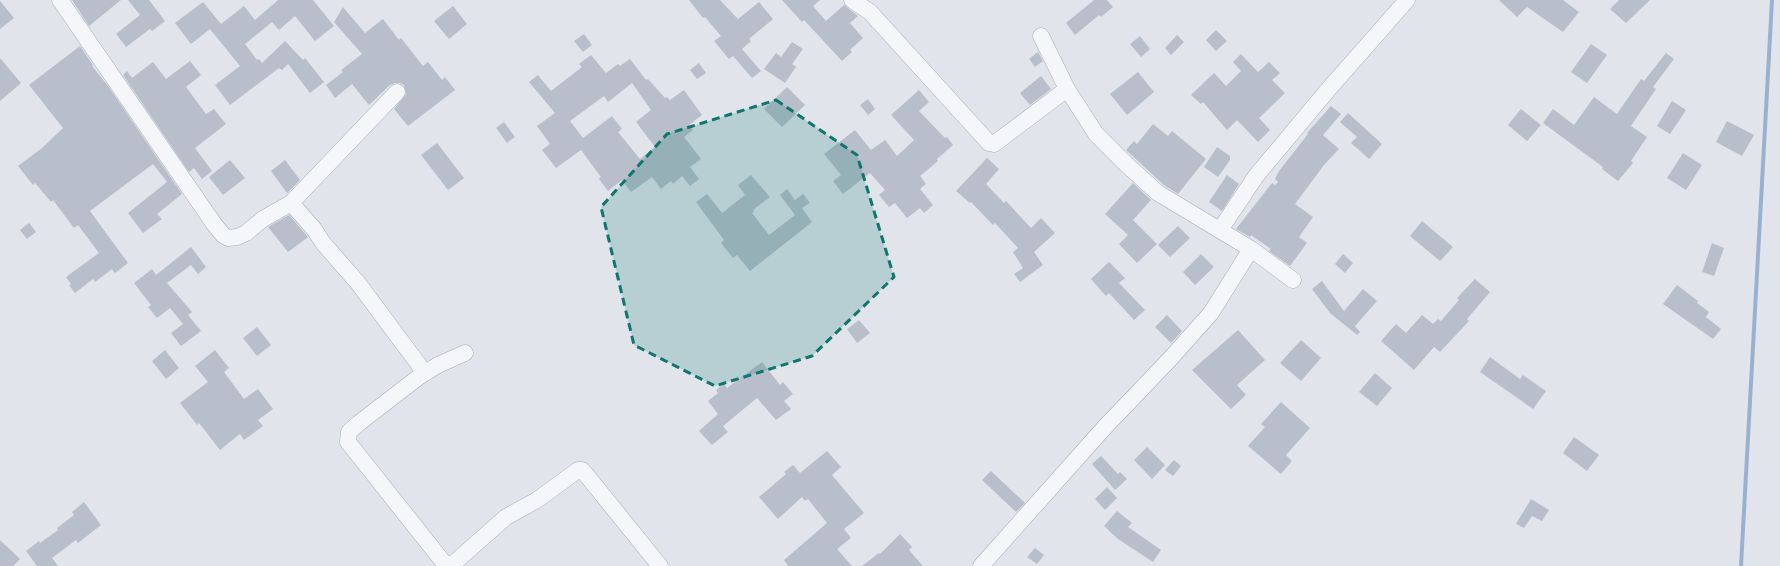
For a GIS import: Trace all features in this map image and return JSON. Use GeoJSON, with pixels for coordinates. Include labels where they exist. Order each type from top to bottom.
{"type":"FeatureCollection","features":[{"type":"Feature","properties":{"kind":"street"},"geometry":{"type":"LineString","coordinates":[[60,0],[223,235],[228,238],[246,233],[263,219],[291,202],[397,92]]}},
{"type":"Feature","properties":{"kind":"street"},"geometry":{"type":"LineString","coordinates":[[852,0],[870,12],[989,143],[994,144],[1067,89]]}},
{"type":"Feature","properties":{"kind":"street"},"geometry":{"type":"LineString","coordinates":[[1220,230],[1256,176],[1408,0]]}},
{"type":"Feature","properties":{"kind":"street"},"geometry":{"type":"LineString","coordinates":[[1041,36],[1067,89],[1096,134],[1127,165],[1158,193],[1251,249],[1293,280]]}},
{"type":"Feature","properties":{"kind":"street"},"geometry":{"type":"LineString","coordinates":[[291,202],[314,229],[323,243],[358,283],[425,373]]}},
{"type":"Feature","properties":{"kind":"street"},"geometry":{"type":"LineString","coordinates":[[981,566],[1104,428],[1170,359],[1211,313],[1251,249]]}},
{"type":"Feature","properties":{"kind":"street"},"geometry":{"type":"LineString","coordinates":[[465,354],[438,365],[425,373],[360,423],[350,432],[348,437],[348,442],[444,563],[448,565],[453,564],[506,517],[537,500],[578,470],[582,470],[660,566]]}},
{"type":"Feature","properties":{"kind":"highlighted area"},"geometry":{"type":"Polygon","coordinates":[[[776,100],[857,155],[894,277],[812,356],[715,386],[634,345],[601,207],[667,134],[776,100]]]}},
{"type":"Feature","properties":{"kind":"building"},"geometry":{"type":"Polygon","coordinates":[[[72,0],[121,0],[89,26],[72,0]]]}},
{"type":"Feature","properties":{"kind":"building"},"geometry":{"type":"Polygon","coordinates":[[[128,0],[149,0],[165,21],[152,31],[150,29],[126,47],[116,34],[140,15],[128,0]]]}},
{"type":"Feature","properties":{"kind":"building"},"geometry":{"type":"Polygon","coordinates":[[[278,0],[313,0],[334,26],[315,41],[295,16],[279,30],[272,22],[245,44],[257,60],[259,59],[262,63],[285,41],[303,60],[305,58],[324,82],[310,93],[288,64],[282,70],[279,68],[230,105],[215,85],[240,66],[210,29],[191,44],[175,23],[203,2],[221,24],[244,6],[255,20],[278,0]]]}},
{"type":"Feature","properties":{"kind":"building"},"geometry":{"type":"Polygon","coordinates":[[[689,0],[720,0],[738,19],[759,2],[773,19],[749,39],[751,41],[742,49],[761,71],[752,78],[733,56],[729,59],[714,41],[721,36],[705,17],[703,18],[689,0]]]}},
{"type":"Feature","properties":{"kind":"building"},"geometry":{"type":"Polygon","coordinates":[[[782,0],[820,0],[813,6],[826,21],[844,5],[858,16],[850,23],[863,38],[850,50],[852,52],[842,61],[804,20],[802,22],[782,0]]]}},
{"type":"Feature","properties":{"kind":"building"},"geometry":{"type":"Polygon","coordinates":[[[1094,0],[1107,0],[1113,7],[1101,17],[1099,15],[1075,35],[1066,23],[1094,0]]]}},
{"type":"Feature","properties":{"kind":"building"},"geometry":{"type":"Polygon","coordinates":[[[1499,0],[1563,0],[1579,12],[1563,32],[1527,7],[1517,17],[1499,0]]]}},
{"type":"Feature","properties":{"kind":"building"},"geometry":{"type":"Polygon","coordinates":[[[1619,0],[1650,0],[1626,23],[1610,9],[1619,0]]]}},
{"type":"Feature","properties":{"kind":"building"},"geometry":{"type":"Polygon","coordinates":[[[0,1],[14,18],[0,29],[0,1]]]}},
{"type":"Feature","properties":{"kind":"building"},"geometry":{"type":"Polygon","coordinates":[[[453,6],[467,24],[449,39],[434,21],[453,6]]]}},
{"type":"Feature","properties":{"kind":"building"},"geometry":{"type":"Polygon","coordinates":[[[343,7],[365,33],[383,19],[399,40],[401,38],[423,66],[428,62],[442,80],[445,77],[455,90],[408,126],[394,109],[406,94],[404,85],[400,83],[390,85],[369,105],[352,84],[335,98],[326,85],[343,72],[341,70],[362,54],[334,22],[343,7]]]}},
{"type":"Feature","properties":{"kind":"building"},"geometry":{"type":"Polygon","coordinates":[[[1216,30],[1227,41],[1216,51],[1206,40],[1216,30]]]}},
{"type":"Feature","properties":{"kind":"building"},"geometry":{"type":"Polygon","coordinates":[[[584,34],[592,45],[583,52],[574,41],[584,34]]]}},
{"type":"Feature","properties":{"kind":"building"},"geometry":{"type":"Polygon","coordinates":[[[1177,35],[1184,42],[1171,55],[1165,48],[1177,35]]]}},
{"type":"Feature","properties":{"kind":"building"},"geometry":{"type":"Polygon","coordinates":[[[1140,36],[1150,49],[1141,57],[1130,44],[1140,36]]]}},
{"type":"Feature","properties":{"kind":"building"},"geometry":{"type":"Polygon","coordinates":[[[792,42],[803,49],[792,64],[796,67],[785,83],[764,69],[776,53],[781,57],[792,42]]]}},
{"type":"Feature","properties":{"kind":"building"},"geometry":{"type":"Polygon","coordinates":[[[1591,44],[1607,55],[1587,83],[1571,72],[1591,44]]]}},
{"type":"Feature","properties":{"kind":"building"},"geometry":{"type":"Polygon","coordinates":[[[80,46],[93,65],[92,66],[108,86],[182,194],[157,214],[162,219],[143,233],[128,213],[167,182],[153,164],[90,211],[128,263],[115,273],[112,269],[95,282],[93,279],[75,293],[69,285],[71,284],[66,277],[99,253],[78,225],[74,228],[53,200],[51,202],[35,183],[33,185],[18,166],[42,148],[63,128],[29,85],[80,46]]]}},
{"type":"Feature","properties":{"kind":"building"},"geometry":{"type":"Polygon","coordinates":[[[1038,52],[1043,61],[1035,67],[1029,59],[1038,52]]]}},
{"type":"Feature","properties":{"kind":"building"},"geometry":{"type":"Polygon","coordinates":[[[1666,53],[1674,59],[1653,87],[1656,89],[1631,126],[1647,137],[1631,161],[1633,163],[1618,181],[1602,169],[1603,167],[1543,123],[1553,109],[1574,125],[1594,97],[1617,114],[1641,79],[1644,81],[1666,53]]]}},
{"type":"Feature","properties":{"kind":"building"},"geometry":{"type":"Polygon","coordinates":[[[1241,54],[1258,72],[1269,62],[1280,73],[1272,80],[1285,93],[1259,118],[1270,130],[1258,142],[1237,120],[1227,130],[1203,102],[1201,104],[1191,95],[1214,73],[1226,86],[1241,71],[1233,62],[1241,54]]]}},
{"type":"Feature","properties":{"kind":"building"},"geometry":{"type":"Polygon","coordinates":[[[591,55],[606,73],[618,64],[620,66],[630,59],[646,80],[648,79],[665,98],[667,97],[670,100],[684,90],[702,115],[689,125],[693,130],[684,137],[701,159],[690,167],[699,179],[690,186],[682,176],[673,184],[671,181],[661,189],[652,177],[631,192],[622,180],[608,191],[599,179],[601,177],[581,150],[556,168],[542,150],[550,144],[537,126],[555,113],[529,82],[538,75],[551,91],[582,67],[579,64],[591,55]],[[632,83],[608,102],[604,96],[570,121],[583,138],[612,116],[622,129],[618,132],[640,159],[655,147],[636,122],[651,110],[632,83]]]}},
{"type":"Feature","properties":{"kind":"building"},"geometry":{"type":"Polygon","coordinates":[[[0,58],[21,83],[0,101],[0,58]]]}},
{"type":"Feature","properties":{"kind":"building"},"geometry":{"type":"Polygon","coordinates":[[[190,61],[201,75],[186,87],[206,114],[214,109],[226,124],[195,148],[212,171],[202,179],[194,168],[189,172],[123,75],[127,71],[132,78],[153,62],[166,79],[190,61]]]}},
{"type":"Feature","properties":{"kind":"building"},"geometry":{"type":"Polygon","coordinates":[[[699,63],[706,73],[697,79],[690,70],[699,63]]]}},
{"type":"Feature","properties":{"kind":"building"},"geometry":{"type":"Polygon","coordinates":[[[1138,72],[1154,92],[1127,115],[1110,94],[1138,72]]]}},
{"type":"Feature","properties":{"kind":"building"},"geometry":{"type":"Polygon","coordinates":[[[1041,76],[1051,89],[1030,105],[1020,93],[1041,76]]]}},
{"type":"Feature","properties":{"kind":"building"},"geometry":{"type":"Polygon","coordinates":[[[787,87],[805,105],[782,127],[764,109],[787,87]]]}},
{"type":"Feature","properties":{"kind":"building"},"geometry":{"type":"Polygon","coordinates":[[[919,90],[929,102],[919,111],[945,138],[947,137],[953,145],[937,159],[938,161],[920,176],[926,184],[920,189],[933,205],[924,213],[920,208],[907,218],[895,203],[889,207],[879,195],[885,190],[870,173],[843,194],[833,181],[841,175],[824,154],[855,130],[871,150],[885,140],[897,156],[914,140],[891,115],[919,90]]]}},
{"type":"Feature","properties":{"kind":"building"},"geometry":{"type":"Polygon","coordinates":[[[868,99],[875,109],[868,115],[860,105],[868,99]]]}},
{"type":"Feature","properties":{"kind":"building"},"geometry":{"type":"Polygon","coordinates":[[[1672,101],[1686,110],[1670,134],[1657,126],[1672,101]]]}},
{"type":"Feature","properties":{"kind":"building"},"geometry":{"type":"Polygon","coordinates":[[[1331,106],[1341,114],[1323,135],[1339,149],[1324,165],[1295,204],[1313,217],[1299,237],[1307,243],[1290,266],[1269,251],[1271,249],[1251,235],[1250,237],[1236,229],[1272,183],[1275,185],[1278,182],[1275,179],[1279,171],[1308,134],[1307,133],[1331,106]]]}},
{"type":"Feature","properties":{"kind":"building"},"geometry":{"type":"Polygon","coordinates":[[[1521,109],[1541,125],[1527,141],[1508,125],[1521,109]]]}},
{"type":"Feature","properties":{"kind":"building"},"geometry":{"type":"Polygon","coordinates":[[[1348,113],[1382,144],[1369,159],[1351,143],[1357,137],[1340,122],[1348,113]]]}},
{"type":"Feature","properties":{"kind":"building"},"geometry":{"type":"Polygon","coordinates":[[[1727,121],[1754,135],[1742,156],[1716,142],[1727,121]]]}},
{"type":"Feature","properties":{"kind":"building"},"geometry":{"type":"Polygon","coordinates":[[[504,122],[515,137],[507,143],[496,128],[504,122]]]}},
{"type":"Feature","properties":{"kind":"building"},"geometry":{"type":"Polygon","coordinates":[[[1153,124],[1168,136],[1172,131],[1206,159],[1178,194],[1164,185],[1126,150],[1134,141],[1137,144],[1153,124]]]}},
{"type":"Feature","properties":{"kind":"building"},"geometry":{"type":"Polygon","coordinates":[[[437,143],[464,178],[448,190],[421,155],[437,143]]]}},
{"type":"Feature","properties":{"kind":"building"},"geometry":{"type":"Polygon","coordinates":[[[1217,147],[1230,156],[1230,160],[1218,177],[1204,167],[1217,147]]]}},
{"type":"Feature","properties":{"kind":"building"},"geometry":{"type":"Polygon","coordinates":[[[1683,153],[1702,165],[1686,190],[1667,178],[1683,153]]]}},
{"type":"Feature","properties":{"kind":"building"},"geometry":{"type":"Polygon","coordinates":[[[987,158],[999,169],[986,184],[1004,203],[1006,201],[1031,228],[1041,218],[1055,233],[1034,252],[1043,265],[1020,282],[1014,274],[1023,268],[1013,252],[1018,248],[995,223],[993,225],[971,202],[970,203],[956,191],[987,158]]]}},
{"type":"Feature","properties":{"kind":"building"},"geometry":{"type":"Polygon","coordinates":[[[230,160],[245,178],[223,195],[209,177],[230,160]]]}},
{"type":"Feature","properties":{"kind":"building"},"geometry":{"type":"Polygon","coordinates":[[[285,160],[300,180],[287,193],[271,171],[285,160]]]}},
{"type":"Feature","properties":{"kind":"building"},"geometry":{"type":"Polygon","coordinates":[[[751,175],[770,197],[753,210],[754,212],[752,213],[769,235],[795,215],[780,195],[787,189],[795,200],[803,194],[810,203],[802,208],[812,222],[750,271],[737,255],[733,258],[721,243],[724,240],[696,202],[707,194],[722,213],[745,195],[738,185],[751,175]]]}},
{"type":"Feature","properties":{"kind":"building"},"geometry":{"type":"Polygon","coordinates":[[[1227,175],[1239,184],[1222,211],[1209,202],[1227,175]]]}},
{"type":"Feature","properties":{"kind":"building"},"geometry":{"type":"Polygon","coordinates":[[[1133,183],[1151,200],[1133,220],[1157,244],[1137,263],[1119,244],[1128,235],[1105,214],[1133,183]]]}},
{"type":"Feature","properties":{"kind":"building"},"geometry":{"type":"Polygon","coordinates":[[[289,215],[308,237],[288,252],[268,227],[289,215]]]}},
{"type":"Feature","properties":{"kind":"building"},"geometry":{"type":"Polygon","coordinates":[[[1422,221],[1453,247],[1440,261],[1410,236],[1422,221]]]}},
{"type":"Feature","properties":{"kind":"building"},"geometry":{"type":"Polygon","coordinates":[[[29,223],[36,232],[27,239],[20,230],[29,223]]]}},
{"type":"Feature","properties":{"kind":"building"},"geometry":{"type":"Polygon","coordinates":[[[1178,226],[1190,238],[1170,257],[1158,245],[1178,226]]]}},
{"type":"Feature","properties":{"kind":"building"},"geometry":{"type":"Polygon","coordinates":[[[1712,243],[1724,248],[1714,276],[1702,272],[1712,243]]]}},
{"type":"Feature","properties":{"kind":"building"},"geometry":{"type":"Polygon","coordinates":[[[191,247],[206,267],[198,274],[191,265],[167,283],[192,312],[188,315],[201,331],[181,346],[171,333],[183,324],[170,308],[157,318],[148,307],[151,305],[134,283],[152,269],[156,275],[191,247]]]}},
{"type":"Feature","properties":{"kind":"building"},"geometry":{"type":"Polygon","coordinates":[[[1201,254],[1214,267],[1195,285],[1183,272],[1201,254]]]}},
{"type":"Feature","properties":{"kind":"building"},"geometry":{"type":"Polygon","coordinates":[[[1343,254],[1353,263],[1345,273],[1335,264],[1343,254]]]}},
{"type":"Feature","properties":{"kind":"building"},"geometry":{"type":"Polygon","coordinates":[[[1109,262],[1125,278],[1119,283],[1145,310],[1134,320],[1109,293],[1106,296],[1091,279],[1109,262]]]}},
{"type":"Feature","properties":{"kind":"building"},"geometry":{"type":"Polygon","coordinates":[[[1475,279],[1490,292],[1467,319],[1469,321],[1440,352],[1434,347],[1414,370],[1381,341],[1396,324],[1406,333],[1422,315],[1433,324],[1438,319],[1441,321],[1459,300],[1457,298],[1475,279]]]}},
{"type":"Feature","properties":{"kind":"building"},"geometry":{"type":"Polygon","coordinates":[[[1322,281],[1344,311],[1363,289],[1377,301],[1355,326],[1360,332],[1357,335],[1330,313],[1312,289],[1322,281]]]}},
{"type":"Feature","properties":{"kind":"building"},"geometry":{"type":"Polygon","coordinates":[[[1677,285],[1698,301],[1697,303],[1709,312],[1706,317],[1721,329],[1713,339],[1663,304],[1677,285]]]}},
{"type":"Feature","properties":{"kind":"building"},"geometry":{"type":"Polygon","coordinates":[[[1167,315],[1182,331],[1171,343],[1155,327],[1167,315]]]}},
{"type":"Feature","properties":{"kind":"building"},"geometry":{"type":"Polygon","coordinates":[[[859,320],[870,333],[857,343],[847,329],[859,320]]]}},
{"type":"Feature","properties":{"kind":"building"},"geometry":{"type":"Polygon","coordinates":[[[257,327],[271,345],[257,356],[243,338],[257,327]]]}},
{"type":"Feature","properties":{"kind":"building"},"geometry":{"type":"Polygon","coordinates":[[[1238,330],[1265,360],[1237,385],[1246,395],[1231,409],[1192,370],[1238,330]]]}},
{"type":"Feature","properties":{"kind":"building"},"geometry":{"type":"Polygon","coordinates":[[[1301,340],[1321,358],[1301,381],[1280,363],[1301,340]]]}},
{"type":"Feature","properties":{"kind":"building"},"geometry":{"type":"Polygon","coordinates":[[[165,350],[179,368],[166,379],[152,361],[165,350]]]}},
{"type":"Feature","properties":{"kind":"building"},"geometry":{"type":"Polygon","coordinates":[[[215,350],[229,368],[224,372],[244,399],[258,389],[273,409],[258,420],[263,426],[244,440],[240,434],[220,450],[199,423],[197,425],[180,403],[208,382],[195,366],[215,350]]]}},
{"type":"Feature","properties":{"kind":"building"},"geometry":{"type":"Polygon","coordinates":[[[1490,357],[1520,379],[1523,375],[1546,391],[1533,409],[1480,372],[1490,357]]]}},
{"type":"Feature","properties":{"kind":"building"},"geometry":{"type":"Polygon","coordinates":[[[762,362],[780,385],[783,382],[793,394],[784,401],[791,409],[776,420],[757,398],[723,426],[728,432],[712,445],[699,431],[718,414],[708,401],[718,393],[716,390],[724,384],[727,388],[762,362]]]}},
{"type":"Feature","properties":{"kind":"building"},"geometry":{"type":"Polygon","coordinates":[[[1375,373],[1392,388],[1377,406],[1359,392],[1375,373]]]}},
{"type":"Feature","properties":{"kind":"building"},"geometry":{"type":"Polygon","coordinates":[[[1281,402],[1310,428],[1286,455],[1292,461],[1281,474],[1248,446],[1265,427],[1261,424],[1281,402]]]}},
{"type":"Feature","properties":{"kind":"building"},"geometry":{"type":"Polygon","coordinates":[[[1574,437],[1599,455],[1587,471],[1563,453],[1574,437]]]}},
{"type":"Feature","properties":{"kind":"building"},"geometry":{"type":"Polygon","coordinates":[[[1147,447],[1165,465],[1152,479],[1134,460],[1147,447]]]}},
{"type":"Feature","properties":{"kind":"building"},"geometry":{"type":"Polygon","coordinates":[[[827,451],[841,467],[832,475],[864,513],[844,529],[851,538],[837,549],[852,566],[788,566],[784,560],[827,523],[808,499],[805,501],[802,497],[778,519],[759,497],[786,474],[784,472],[793,465],[800,473],[827,451]]]}},
{"type":"Feature","properties":{"kind":"building"},"geometry":{"type":"Polygon","coordinates":[[[1101,456],[1118,474],[1120,472],[1127,479],[1115,490],[1092,464],[1101,456]]]}},
{"type":"Feature","properties":{"kind":"building"},"geometry":{"type":"Polygon","coordinates":[[[1174,460],[1181,466],[1173,476],[1165,470],[1174,460]]]}},
{"type":"Feature","properties":{"kind":"building"},"geometry":{"type":"Polygon","coordinates":[[[991,471],[1025,503],[1016,512],[982,480],[991,471]]]}},
{"type":"Feature","properties":{"kind":"building"},"geometry":{"type":"Polygon","coordinates":[[[1107,487],[1117,498],[1105,510],[1095,499],[1107,487]]]}},
{"type":"Feature","properties":{"kind":"building"},"geometry":{"type":"Polygon","coordinates":[[[1531,499],[1549,510],[1542,521],[1532,516],[1524,528],[1516,524],[1531,499]]]}},
{"type":"Feature","properties":{"kind":"building"},"geometry":{"type":"Polygon","coordinates":[[[84,502],[101,525],[78,543],[76,540],[52,558],[58,566],[37,566],[26,551],[39,541],[40,543],[58,530],[57,528],[74,515],[72,512],[84,502]]]}},
{"type":"Feature","properties":{"kind":"building"},"geometry":{"type":"Polygon","coordinates":[[[1117,511],[1132,523],[1128,527],[1161,550],[1153,562],[1118,539],[1104,526],[1117,511]]]}},
{"type":"Feature","properties":{"kind":"building"},"geometry":{"type":"Polygon","coordinates":[[[900,534],[912,547],[909,550],[923,566],[862,566],[879,553],[880,554],[900,534]]]}},
{"type":"Feature","properties":{"kind":"building"},"geometry":{"type":"Polygon","coordinates":[[[0,540],[20,559],[13,566],[0,566],[0,540]]]}},
{"type":"Feature","properties":{"kind":"building"},"geometry":{"type":"Polygon","coordinates":[[[1035,548],[1044,555],[1037,564],[1027,557],[1035,548]]]}},
{"type":"Feature","properties":{"kind":"waterway"},"geometry":{"type":"LineString","coordinates":[[1741,566],[1772,0]]}}]}
